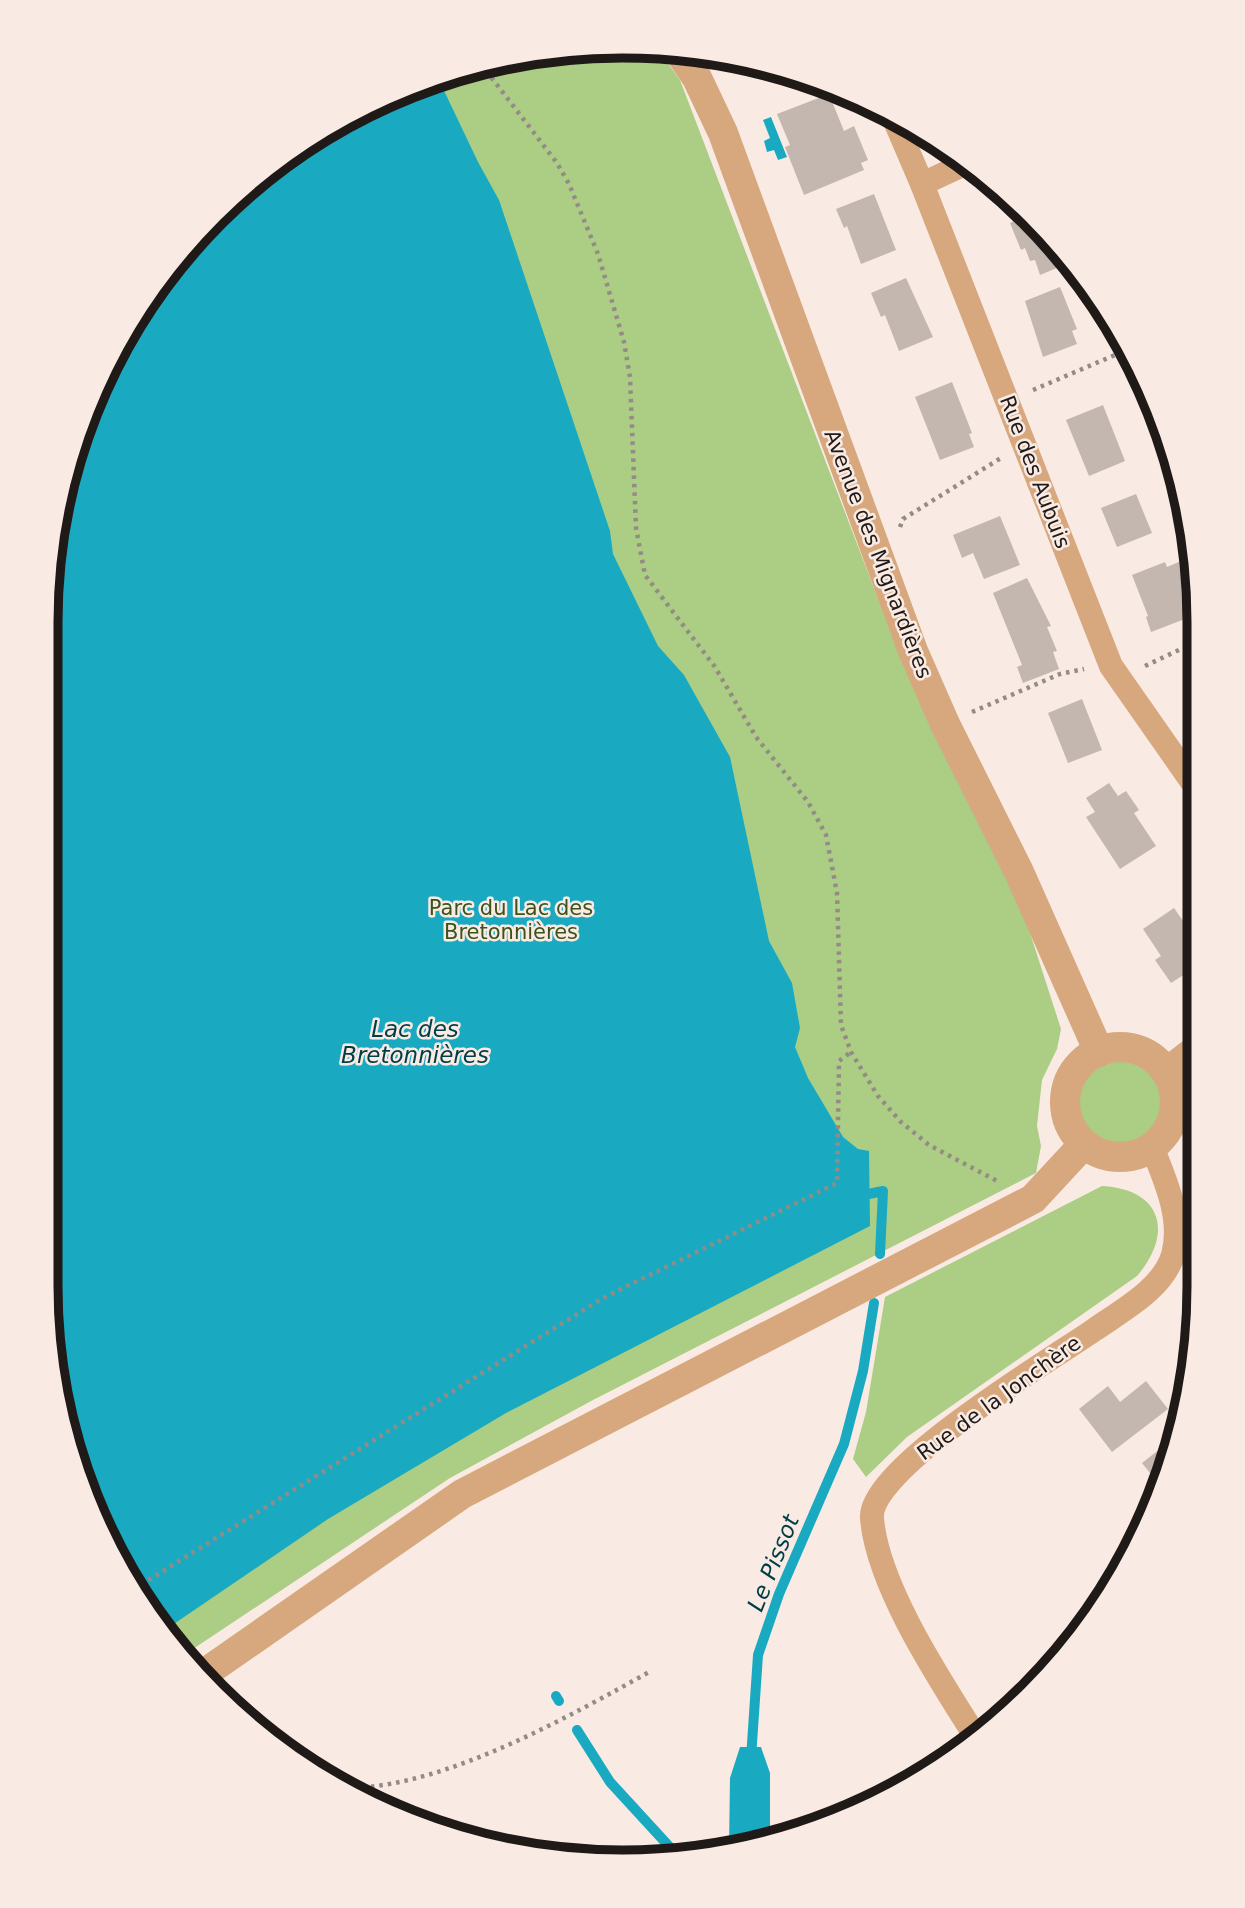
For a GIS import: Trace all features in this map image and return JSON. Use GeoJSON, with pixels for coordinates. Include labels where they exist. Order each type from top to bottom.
{"type":"FeatureCollection","features":[{"type":"Feature","properties":{"kind":"street","name":"Avenue des Mignardières"},"geometry":{"type":"LineString","coordinates":[[686,62],[723,132],[913,651],[945,724],[1019,872],[1099,1052]]}},
{"type":"Feature","properties":{"kind":"street","name":"Rue des Aubuis"},"geometry":{"type":"LineString","coordinates":[[899,130],[1111,666],[1187,775]]}},
{"type":"Feature","properties":{"kind":"street"},"geometry":{"type":"LineString","coordinates":[[922,184],[957,168]]}},
{"type":"Feature","properties":{"kind":"street"},"geometry":{"type":"LineString","coordinates":[[1118,1047],[1137,1050],[1165,1070],[1173,1085],[1174,1115],[1167,1133],[1152,1147],[1135,1156],[1112,1157],[1084,1144],[1067,1118],[1066,1089],[1078,1066],[1099,1052],[1118,1047]]}},
{"type":"Feature","properties":{"kind":"street"},"geometry":{"type":"LineString","coordinates":[[1165,1070],[1187,1053]]}},
{"type":"Feature","properties":{"kind":"street"},"geometry":{"type":"LineString","coordinates":[[209,1670],[463,1494],[1033,1199],[1084,1144]]}},
{"type":"Feature","properties":{"kind":"street","name":"Rue de la Jonchère"},"geometry":{"type":"LineString","coordinates":[[971,1730],[927,1658],[899,1602],[878,1547],[872,1515],[877,1497],[890,1479],[955,1424],[1144,1293],[1160,1278],[1186,1234],[1152,1147]]}},
{"type":"Feature","properties":{"kind":"path"},"geometry":{"type":"LineString","coordinates":[[489,74],[563,173],[598,254],[624,342],[630,377],[636,528],[645,575],[708,657],[756,737],[808,802],[825,835],[838,893],[841,1025],[851,1052],[878,1096],[901,1122],[929,1145],[1001,1184]]}},
{"type":"Feature","properties":{"kind":"path"},"geometry":{"type":"LineString","coordinates":[[875,551],[894,544],[903,519],[1005,455],[1025,393],[1119,353]]}},
{"type":"Feature","properties":{"kind":"path"},"geometry":{"type":"LineString","coordinates":[[945,724],[1060,674],[1111,666],[1141,668],[1187,646]]}},
{"type":"Feature","properties":{"kind":"path"},"geometry":{"type":"LineString","coordinates":[[143,1583],[603,1298],[837,1183],[841,1079],[839,1061],[851,1052]]}},
{"type":"Feature","properties":{"kind":"path"},"geometry":{"type":"LineString","coordinates":[[364,1787],[389,1786],[490,1751],[558,1722],[651,1671]]}},
{"type":"Feature","properties":{"kind":"green space","name":"Lac des Bretonnières"},"geometry":{"type":"Polygon","coordinates":[[[586,59],[666,60],[680,80],[901,659],[1012,877],[1061,1029],[1057,1049],[1042,1080],[1037,1126],[1041,1146],[1036,1173],[593,1400],[450,1478],[191,1650],[133,1568],[101,1502],[77,1432],[59,1322],[58,622],[63,549],[77,476],[88,441],[101,406],[133,340],[174,279],[198,250],[223,223],[279,174],[340,133],[373,116],[406,101],[476,77],[586,59]]]}},
{"type":"Feature","properties":{"kind":"green space"},"geometry":{"type":"Polygon","coordinates":[[[1110,1058],[1128,1058],[1144,1065],[1157,1078],[1164,1094],[1164,1112],[1157,1128],[1144,1141],[1128,1148],[1110,1148],[1094,1141],[1081,1128],[1074,1112],[1074,1094],[1081,1078],[1094,1065],[1110,1058]]]}},
{"type":"Feature","properties":{"kind":"green space"},"geometry":{"type":"Polygon","coordinates":[[[1102,1186],[1138,1195],[1149,1204],[1156,1216],[1156,1244],[1149,1260],[1137,1276],[907,1437],[866,1477],[853,1459],[866,1412],[885,1297],[1102,1186]]]}},
{"type":"Feature","properties":{"kind":"water","name":"Lac des Bretonnières"},"geometry":{"type":"Polygon","coordinates":[[[443,88],[499,200],[610,531],[613,554],[658,646],[684,675],[730,757],[769,941],[792,983],[800,1028],[795,1047],[808,1078],[843,1137],[858,1149],[869,1151],[870,1226],[506,1413],[328,1519],[172,1626],[133,1568],[116,1535],[101,1502],[77,1432],[63,1359],[58,1285],[59,586],[77,476],[101,406],[133,340],[174,279],[223,223],[279,174],[340,133],[406,101],[443,88]]]}},
{"type":"Feature","properties":{"kind":"water"},"geometry":{"type":"Polygon","coordinates":[[[771,117],[787,157],[778,160],[774,150],[767,152],[764,141],[770,138],[763,120],[771,117]]]}},
{"type":"Feature","properties":{"kind":"water"},"geometry":{"type":"Polygon","coordinates":[[[740,1747],[761,1747],[770,1773],[770,1831],[729,1840],[730,1778],[740,1747]]]}},
{"type":"Feature","properties":{"kind":"building"},"geometry":{"type":"Polygon","coordinates":[[[825,96],[831,98],[844,131],[854,126],[868,160],[861,163],[864,170],[804,195],[785,147],[790,145],[777,114],[825,96]]]}},
{"type":"Feature","properties":{"kind":"building"},"geometry":{"type":"Polygon","coordinates":[[[874,194],[896,250],[861,264],[847,226],[844,228],[836,209],[874,194]]]}},
{"type":"Feature","properties":{"kind":"building"},"geometry":{"type":"Polygon","coordinates":[[[1011,212],[1061,266],[1040,275],[1035,260],[1030,261],[1025,248],[1021,250],[1010,223],[1014,221],[1011,212]]]}},
{"type":"Feature","properties":{"kind":"building"},"geometry":{"type":"Polygon","coordinates":[[[906,278],[933,337],[899,351],[885,315],[881,317],[871,293],[906,278]]]}},
{"type":"Feature","properties":{"kind":"building"},"geometry":{"type":"Polygon","coordinates":[[[1060,287],[1077,329],[1072,331],[1077,344],[1043,357],[1025,301],[1060,287]]]}},
{"type":"Feature","properties":{"kind":"building"},"geometry":{"type":"Polygon","coordinates":[[[952,382],[972,433],[969,434],[974,447],[940,460],[915,397],[952,382]]]}},
{"type":"Feature","properties":{"kind":"building"},"geometry":{"type":"Polygon","coordinates":[[[1103,405],[1125,461],[1089,476],[1066,420],[1103,405]]]}},
{"type":"Feature","properties":{"kind":"building"},"geometry":{"type":"Polygon","coordinates":[[[1136,494],[1152,533],[1117,547],[1101,508],[1136,494]]]}},
{"type":"Feature","properties":{"kind":"building"},"geometry":{"type":"Polygon","coordinates":[[[1000,516],[1020,565],[984,579],[973,553],[962,558],[953,535],[1000,516]]]}},
{"type":"Feature","properties":{"kind":"building"},"geometry":{"type":"Polygon","coordinates":[[[1181,561],[1184,569],[1187,618],[1151,632],[1146,617],[1148,616],[1132,575],[1165,562],[1167,567],[1181,561]]]}},
{"type":"Feature","properties":{"kind":"building"},"geometry":{"type":"Polygon","coordinates":[[[1027,578],[1051,626],[1047,627],[1057,651],[1053,652],[1059,669],[1023,683],[1017,667],[1022,665],[993,593],[1027,578]]]}},
{"type":"Feature","properties":{"kind":"building"},"geometry":{"type":"Polygon","coordinates":[[[1082,699],[1102,750],[1068,763],[1048,713],[1082,699]]]}},
{"type":"Feature","properties":{"kind":"building"},"geometry":{"type":"Polygon","coordinates":[[[1109,783],[1118,796],[1126,791],[1139,810],[1134,813],[1156,846],[1120,869],[1086,817],[1095,812],[1086,798],[1109,783]]]}},
{"type":"Feature","properties":{"kind":"building"},"geometry":{"type":"Polygon","coordinates":[[[1174,908],[1187,927],[1187,973],[1171,983],[1155,960],[1161,956],[1143,929],[1174,908]]]}},
{"type":"Feature","properties":{"kind":"building"},"geometry":{"type":"Polygon","coordinates":[[[1146,1381],[1168,1409],[1112,1452],[1079,1409],[1108,1386],[1120,1402],[1146,1381]]]}},
{"type":"Feature","properties":{"kind":"building"},"geometry":{"type":"Polygon","coordinates":[[[1164,1446],[1153,1477],[1142,1463],[1164,1446]]]}},
{"type":"Feature","properties":{"kind":"waterway"},"geometry":{"type":"LineString","coordinates":[[859,1196],[883,1191],[880,1254]]}},
{"type":"Feature","properties":{"kind":"waterway","name":"Le Pissot"},"geometry":{"type":"LineString","coordinates":[[751,1758],[758,1655],[779,1594],[844,1444],[863,1371],[874,1303]]}},
{"type":"Feature","properties":{"kind":"waterway","name":"Le Pissot"},"geometry":{"type":"LineString","coordinates":[[556,1696],[559,1701]]}},
{"type":"Feature","properties":{"kind":"waterway","name":"Le Pissot"},"geometry":{"type":"LineString","coordinates":[[577,1730],[610,1782],[670,1848]]}},
{"type":"Feature","properties":{"kind":"park label","name":"Parc du Lac des Bretonnières"},"geometry":{"type":"Point","coordinates":[511,920]}}]}
